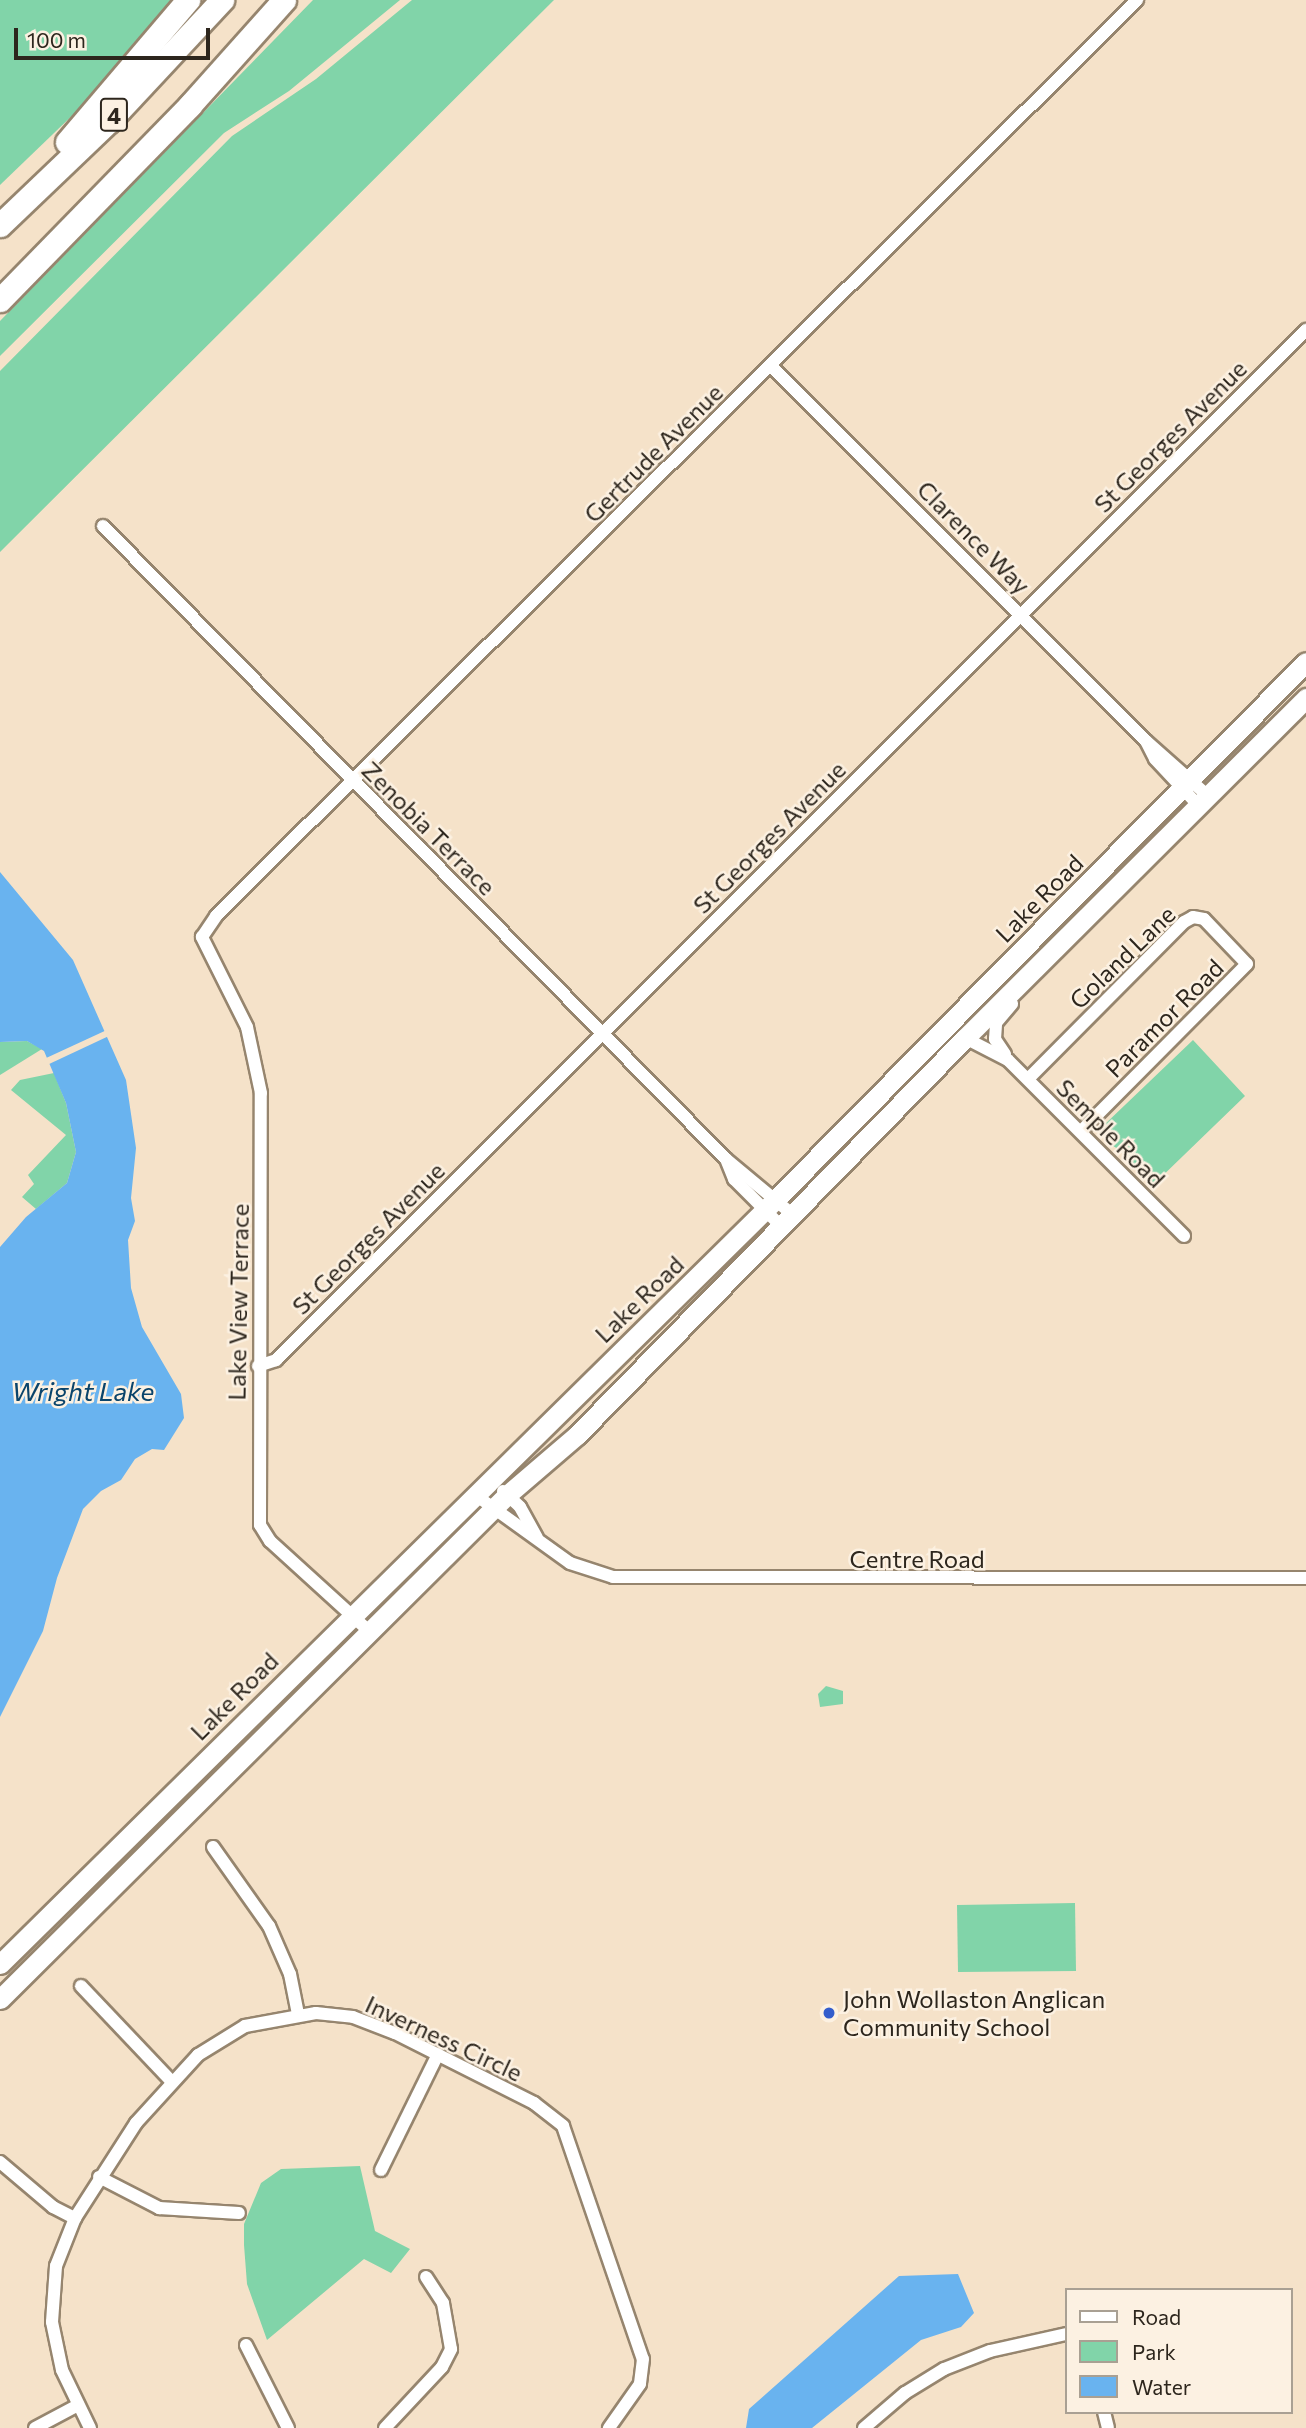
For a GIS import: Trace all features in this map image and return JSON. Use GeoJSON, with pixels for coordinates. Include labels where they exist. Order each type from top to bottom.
{"type":"FeatureCollection","features":[{"type":"Feature","properties":{"kind":"highway"},"geometry":{"type":"LineString","coordinates":[[0,224],[188,0]]}},
{"type":"Feature","properties":{"kind":"highway","name":"4"},"geometry":{"type":"LineString","coordinates":[[0,224],[108,121],[222,0]]}},
{"type":"Feature","properties":{"kind":"highway","name":"4"},"geometry":{"type":"LineString","coordinates":[[0,300],[190,105],[284,0]]}},
{"type":"Feature","properties":{"kind":"highway"},"geometry":{"type":"LineString","coordinates":[[190,105],[301,0]]}},
{"type":"Feature","properties":{"kind":"main road","name":"Lake Road"},"geometry":{"type":"LineString","coordinates":[[0,1964],[769,1205],[1306,662]]}},
{"type":"Feature","properties":{"kind":"main road","name":"Lake Road"},"geometry":{"type":"LineString","coordinates":[[0,1999],[507,1495],[577,1435],[965,1038],[1306,698]]}},
{"type":"Feature","properties":{"kind":"street","name":"Gertrude Avenue"},"geometry":{"type":"LineString","coordinates":[[202,937],[216,916],[355,783],[770,365],[1138,0]]}},
{"type":"Feature","properties":{"kind":"street","name":"St Georges Avenue"},"geometry":{"type":"LineString","coordinates":[[258,1366],[276,1360],[1306,330]]}},
{"type":"Feature","properties":{"kind":"street","name":"Clarence Way"},"geometry":{"type":"LineString","coordinates":[[770,365],[1021,613],[1146,741],[1154,759],[1203,800]]}},
{"type":"Feature","properties":{"kind":"street","name":"Zenobia Terrace"},"geometry":{"type":"LineString","coordinates":[[103,526],[726,1159],[734,1179],[787,1220]]}},
{"type":"Feature","properties":{"kind":"street","name":"Goland Lane"},"geometry":{"type":"LineString","coordinates":[[1028,1079],[1188,919],[1204,919],[1247,964]]}},
{"type":"Feature","properties":{"kind":"street","name":"Semple Road"},"geometry":{"type":"LineString","coordinates":[[1066,936],[1061,955],[996,1023],[995,1039],[1009,1060],[1184,1236]]}},
{"type":"Feature","properties":{"kind":"street","name":"Lake View Terrace"},"geometry":{"type":"LineString","coordinates":[[202,937],[247,1027],[261,1093],[258,1366],[260,1525],[270,1541],[370,1632]]}},
{"type":"Feature","properties":{"kind":"street","name":"Paramor Road"},"geometry":{"type":"LineString","coordinates":[[1081,1132],[1247,964]]}},
{"type":"Feature","properties":{"kind":"street","name":"Semple Road"},"geometry":{"type":"LineString","coordinates":[[965,1038],[1009,1060]]}},
{"type":"Feature","properties":{"kind":"street","name":"Centre Road"},"geometry":{"type":"LineString","coordinates":[[489,1480],[520,1507],[538,1540]]}},
{"type":"Feature","properties":{"kind":"street","name":"Centre Road"},"geometry":{"type":"LineString","coordinates":[[474,1494],[570,1563],[612,1577],[1306,1578]]}},
{"type":"Feature","properties":{"kind":"street"},"geometry":{"type":"LineString","coordinates":[[213,1847],[269,1926],[290,1974],[298,2014]]}},
{"type":"Feature","properties":{"kind":"street"},"geometry":{"type":"LineString","coordinates":[[81,1986],[171,2081]]}},
{"type":"Feature","properties":{"kind":"street","name":"Inverness Circle"},"geometry":{"type":"LineString","coordinates":[[90,2428],[57,2355],[51,2306],[56,2266],[75,2218],[99,2178],[171,2081],[227,2035],[263,2020],[298,2014],[353,2017],[439,2054],[552,2114],[570,2138],[643,2359],[640,2384],[608,2428]]}},
{"type":"Feature","properties":{"kind":"street"},"geometry":{"type":"LineString","coordinates":[[381,2170],[439,2054]]}},
{"type":"Feature","properties":{"kind":"street"},"geometry":{"type":"LineString","coordinates":[[0,2162],[53,2207],[75,2218]]}},
{"type":"Feature","properties":{"kind":"street"},"geometry":{"type":"LineString","coordinates":[[99,2178],[159,2208],[239,2213]]}},
{"type":"Feature","properties":{"kind":"street"},"geometry":{"type":"LineString","coordinates":[[385,2428],[442,2367],[451,2349],[443,2303],[426,2277]]}},
{"type":"Feature","properties":{"kind":"street"},"geometry":{"type":"LineString","coordinates":[[864,2428],[905,2393],[944,2369],[990,2351],[1064,2334]]}},
{"type":"Feature","properties":{"kind":"street"},"geometry":{"type":"LineString","coordinates":[[246,2345],[288,2428]]}},
{"type":"Feature","properties":{"kind":"street"},"geometry":{"type":"LineString","coordinates":[[35,2428],[78,2405]]}},
{"type":"Feature","properties":{"kind":"green space"},"geometry":{"type":"Polygon","coordinates":[[[0,0],[174,0],[79,109],[0,185],[0,0]]]}},
{"type":"Feature","properties":{"kind":"green space"},"geometry":{"type":"Polygon","coordinates":[[[313,0],[400,0],[289,91],[224,133],[0,356],[0,321],[313,0]]]}},
{"type":"Feature","properties":{"kind":"green space"},"geometry":{"type":"Polygon","coordinates":[[[412,0],[554,0],[0,552],[0,371],[232,136],[316,79],[412,0]]]}},
{"type":"Feature","properties":{"kind":"green space"},"geometry":{"type":"Polygon","coordinates":[[[1193,1040],[1245,1096],[1153,1185],[1120,1150],[1106,1142],[1103,1126],[1193,1040]]]}},
{"type":"Feature","properties":{"kind":"green space"},"geometry":{"type":"Polygon","coordinates":[[[27,1041],[42,1049],[0,1075],[0,1042],[27,1041]]]}},
{"type":"Feature","properties":{"kind":"green space"},"geometry":{"type":"Polygon","coordinates":[[[54,1073],[66,1103],[76,1152],[67,1183],[36,1209],[22,1197],[34,1184],[28,1175],[66,1135],[11,1090],[20,1080],[54,1073]]]}},
{"type":"Feature","properties":{"kind":"green space"},"geometry":{"type":"Polygon","coordinates":[[[826,1686],[843,1691],[843,1704],[820,1707],[818,1694],[826,1686]]]}},
{"type":"Feature","properties":{"kind":"green space"},"geometry":{"type":"Polygon","coordinates":[[[1075,1903],[1076,1971],[958,1972],[957,1905],[1075,1903]]]}},
{"type":"Feature","properties":{"kind":"green space"},"geometry":{"type":"Polygon","coordinates":[[[360,2166],[375,2231],[410,2249],[391,2273],[364,2259],[267,2340],[247,2284],[244,2245],[244,2224],[261,2183],[281,2169],[360,2166]]]}},
{"type":"Feature","properties":{"kind":"water","name":"Wright Lake"},"geometry":{"type":"Polygon","coordinates":[[[0,872],[73,960],[126,1080],[136,1148],[131,1198],[135,1221],[128,1240],[131,1288],[142,1327],[181,1394],[184,1418],[164,1450],[152,1449],[135,1459],[121,1480],[101,1491],[83,1509],[57,1578],[43,1631],[0,1717],[0,1247],[26,1217],[67,1183],[76,1152],[66,1103],[44,1051],[27,1041],[0,1042],[0,872]]]}},
{"type":"Feature","properties":{"kind":"water"},"geometry":{"type":"Polygon","coordinates":[[[958,2274],[974,2313],[961,2327],[921,2340],[812,2428],[746,2428],[749,2409],[899,2276],[958,2274]]]}},
{"type":"Feature","properties":{"kind":"pier"},"geometry":{"type":"Polygon","coordinates":[[[109,1029],[111,1035],[47,1065],[44,1059],[109,1029]]]}},
{"type":"Feature","properties":{"kind":"place","name":"John Wollaston Anglican Community School"},"geometry":{"type":"Point","coordinates":[829,2013]}}]}
